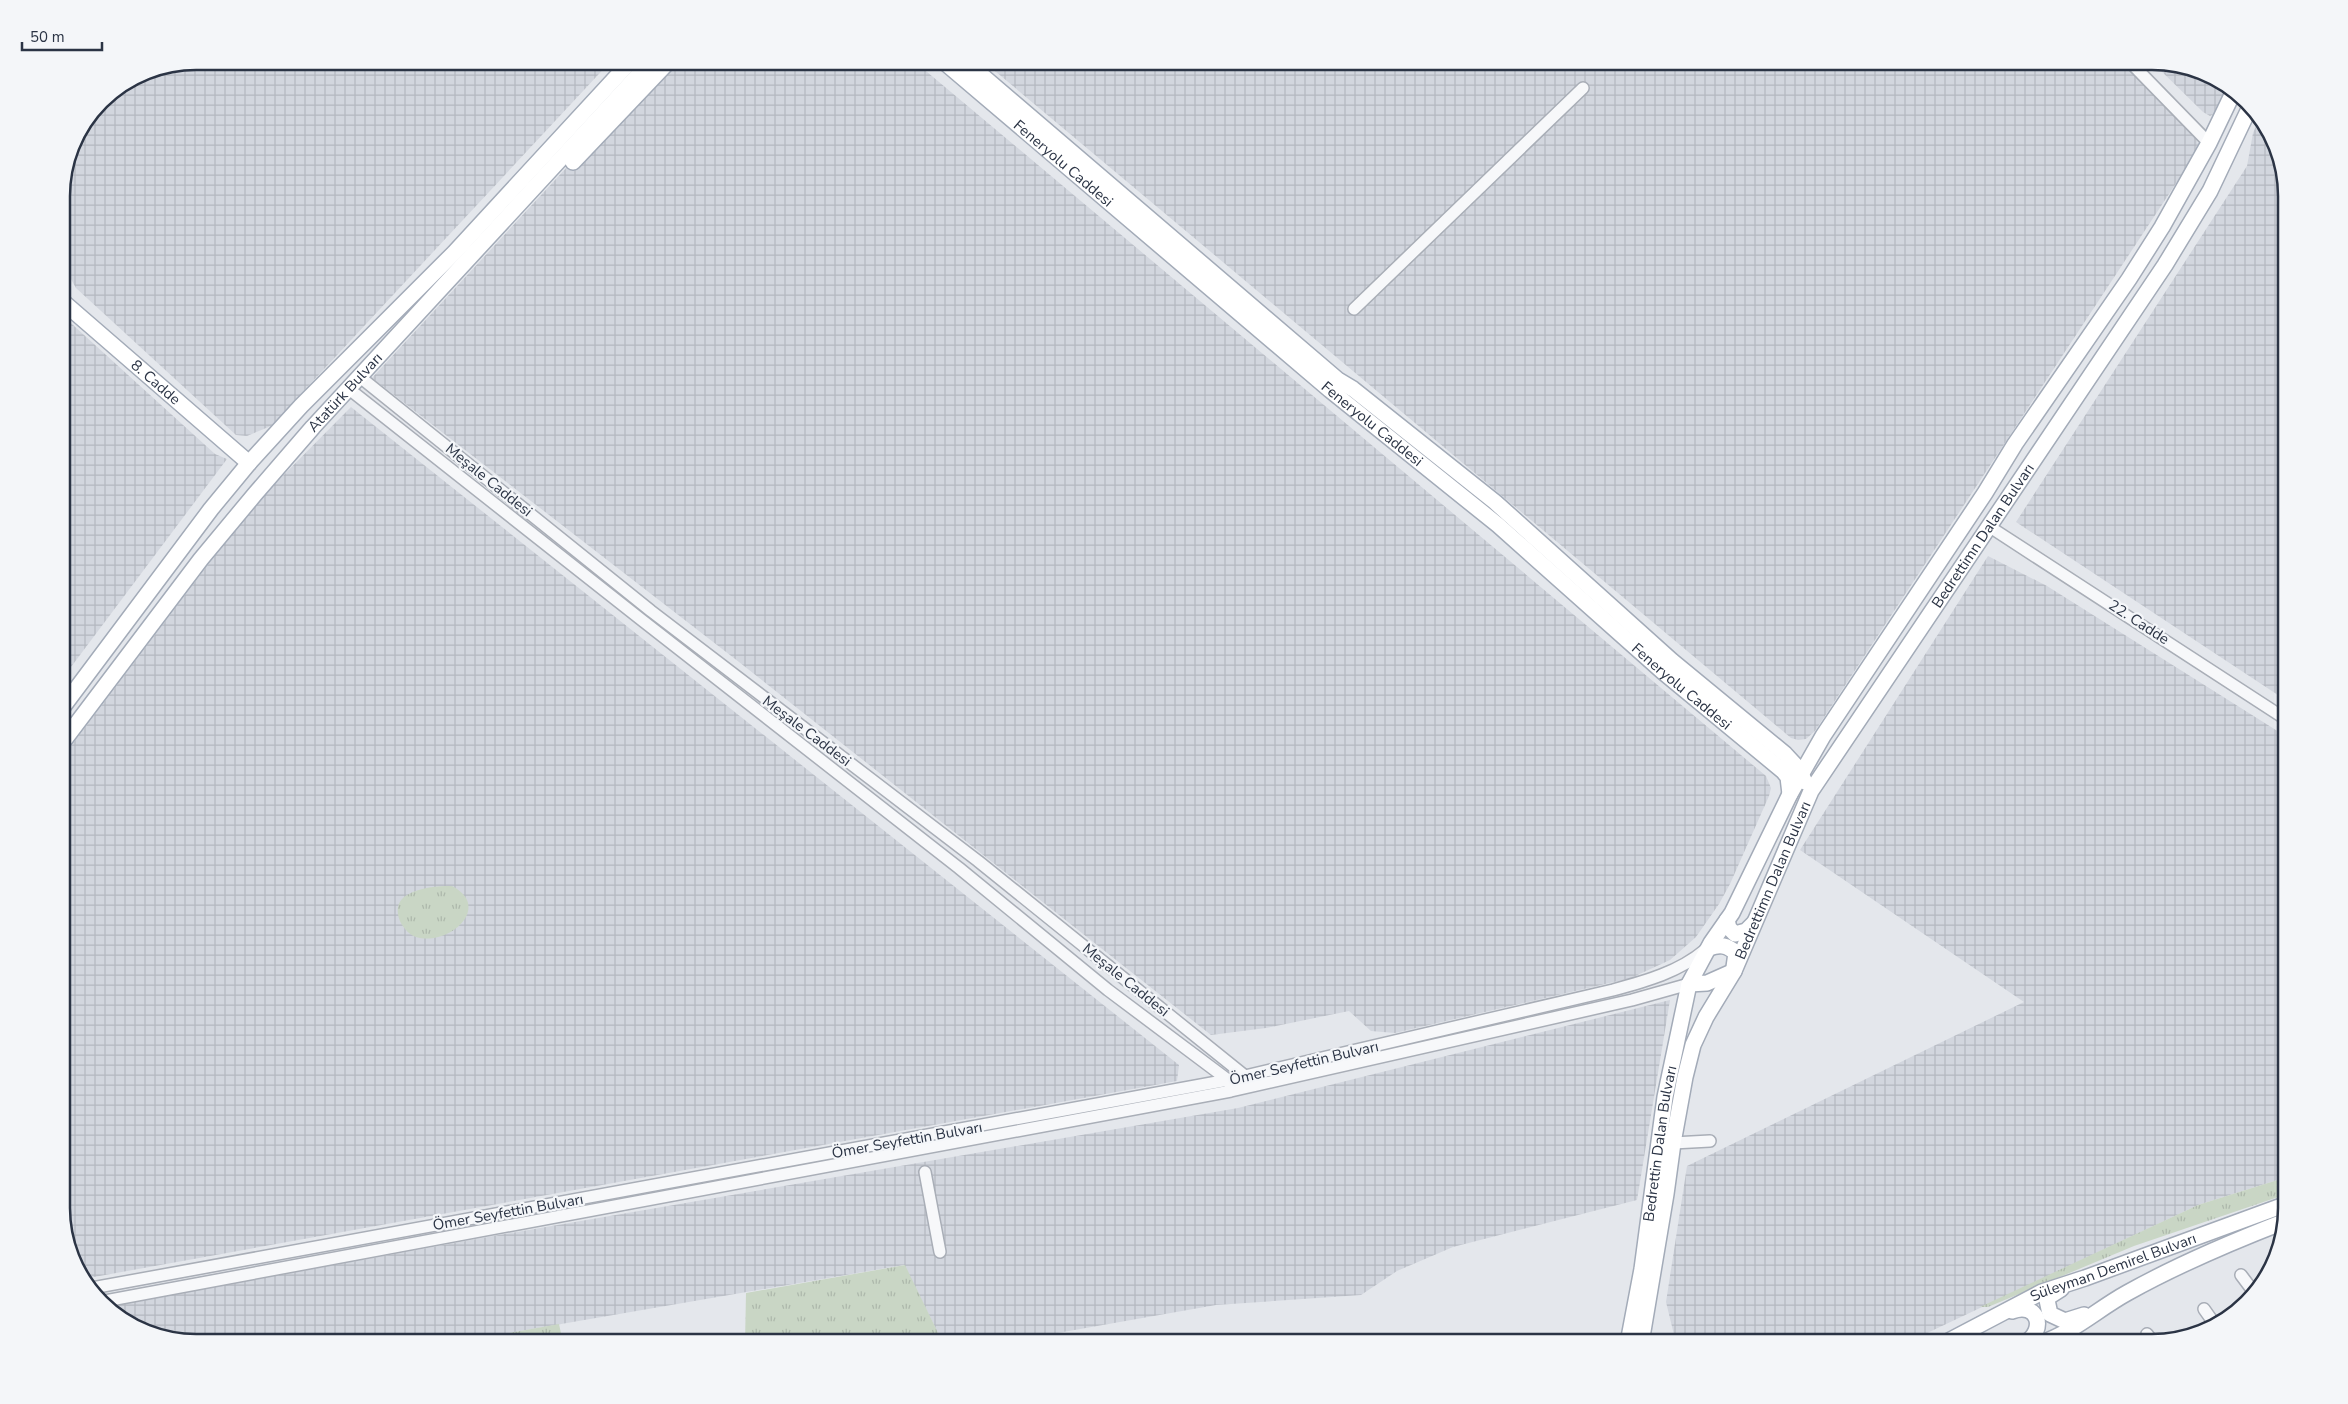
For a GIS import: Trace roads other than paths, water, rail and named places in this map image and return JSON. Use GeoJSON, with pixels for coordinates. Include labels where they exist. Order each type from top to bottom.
{"type":"FeatureCollection","features":[{"type":"Feature","properties":{"kind":"main road"},"geometry":{"type":"LineString","coordinates":[[454,253],[489,202],[611,70]]}},
{"type":"Feature","properties":{"kind":"main road","name":"Atatürk Bulvarı"},"geometry":{"type":"LineString","coordinates":[[70,697],[210,509],[249,463],[346,361],[454,253],[624,70]]}},
{"type":"Feature","properties":{"kind":"main road","name":"Atatürk Bulvarı"},"geometry":{"type":"LineString","coordinates":[[70,732],[202,559],[288,457],[642,70]]}},
{"type":"Feature","properties":{"kind":"main road"},"geometry":{"type":"LineString","coordinates":[[494,233],[540,196],[659,70]]}},
{"type":"Feature","properties":{"kind":"main road","name":"Feneryolu Caddesi"},"geometry":{"type":"LineString","coordinates":[[955,70],[1330,390],[1498,525],[1662,671],[1783,771],[1788,777],[1790,794]]}},
{"type":"Feature","properties":{"kind":"main road","name":"Feneryolu Caddesi"},"geometry":{"type":"LineString","coordinates":[[978,70],[996,82],[1338,380],[1353,389],[1495,502],[1672,661],[1783,752],[1802,775],[1811,791]]}},
{"type":"Feature","properties":{"kind":"main road","name":"Bedrettimn Dalan Bulvarı"},"geometry":{"type":"LineString","coordinates":[[1708,948],[1727,920],[1790,794],[1823,736],[1986,493],[2015,444],[2129,279],[2162,227],[2209,143],[2231,98]]}},
{"type":"Feature","properties":{"kind":"main road","name":"Bedrettimn Dalan Bulvarı"},"geometry":{"type":"LineString","coordinates":[[1734,971],[1811,791],[2165,265],[2210,191],[2247,113]]}},
{"type":"Feature","properties":{"kind":"main road","name":"8. Cadde"},"geometry":{"type":"LineString","coordinates":[[70,308],[249,463]]}},
{"type":"Feature","properties":{"kind":"main road"},"geometry":{"type":"LineString","coordinates":[[346,361],[349,389]]}},
{"type":"Feature","properties":{"kind":"main road"},"geometry":{"type":"LineString","coordinates":[[1783,752],[1792,754],[1814,748],[1823,736]]}},
{"type":"Feature","properties":{"kind":"main road"},"geometry":{"type":"LineString","coordinates":[[1727,920],[1728,928],[1735,934],[1746,931],[1754,923]]}},
{"type":"Feature","properties":{"kind":"main road"},"geometry":{"type":"LineString","coordinates":[[1689,984],[1707,983],[1734,971],[1736,953],[1728,947],[1717,945],[1708,948]]}},
{"type":"Feature","properties":{"kind":"main road","name":"Bedrettin Dalan Bulvarı"},"geometry":{"type":"LineString","coordinates":[[1630,1334],[1642,1269],[1665,1097],[1689,984],[1708,948]]}},
{"type":"Feature","properties":{"kind":"main road","name":"Bedrettin Dalan Bulvarı"},"geometry":{"type":"LineString","coordinates":[[1642,1334],[1673,1143],[1693,1045],[1706,1017],[1734,971]]}},
{"type":"Feature","properties":{"kind":"main road","name":"Süleyman Demirel Bulvarı"},"geometry":{"type":"LineString","coordinates":[[1963,1334],[2042,1292],[2278,1207]]}},
{"type":"Feature","properties":{"kind":"main road","name":"Süleyman Demirel Bulvarı"},"geometry":{"type":"LineString","coordinates":[[2060,1334],[2098,1310],[2197,1257],[2277,1224]]}},
{"type":"Feature","properties":{"kind":"main road"},"geometry":{"type":"LineString","coordinates":[[2085,1278],[2050,1296],[2047,1306],[2050,1314],[2065,1321],[2098,1310]]}},
{"type":"Feature","properties":{"kind":"main road"},"geometry":{"type":"LineString","coordinates":[[1994,1318],[2023,1308],[2033,1312],[2036,1317],[2038,1327],[2035,1334]]}},
{"type":"Feature","properties":{"kind":"street"},"geometry":{"type":"LineString","coordinates":[[2138,70],[2209,143]]}},
{"type":"Feature","properties":{"kind":"street"},"geometry":{"type":"LineString","coordinates":[[1354,309],[1583,88]]}},
{"type":"Feature","properties":{"kind":"street","name":"Meşale Caddesi"},"geometry":{"type":"LineString","coordinates":[[360,377],[651,611],[978,861],[1245,1076],[1250,1087]]}},
{"type":"Feature","properties":{"kind":"street","name":"Meşale Caddesi"},"geometry":{"type":"LineString","coordinates":[[349,389],[642,621],[959,868],[1108,990],[1230,1086]]}},
{"type":"Feature","properties":{"kind":"street","name":"22. Cadde"},"geometry":{"type":"LineString","coordinates":[[1990,527],[2278,714]]}},
{"type":"Feature","properties":{"kind":"street","name":"Ömer Seyfettin Bulvarı"},"geometry":{"type":"LineString","coordinates":[[110,1300],[206,1284],[1230,1086],[1245,1076],[1613,990],[1656,978],[1695,959],[1708,948]]}},
{"type":"Feature","properties":{"kind":"street","name":"Ömer Seyfettin Bulvarı"},"geometry":{"type":"LineString","coordinates":[[98,1287],[1230,1086],[1250,1087],[1632,1000],[1689,984]]}},
{"type":"Feature","properties":{"kind":"street"},"geometry":{"type":"LineString","coordinates":[[1673,1143],[1710,1141]]}},
{"type":"Feature","properties":{"kind":"street"},"geometry":{"type":"LineString","coordinates":[[925,1172],[940,1252]]}},
{"type":"Feature","properties":{"kind":"street"},"geometry":{"type":"LineString","coordinates":[[204,1268],[206,1284]]}},
{"type":"Feature","properties":{"kind":"street"},"geometry":{"type":"LineString","coordinates":[[2241,1275],[2250,1287]]}},
{"type":"Feature","properties":{"kind":"street"},"geometry":{"type":"LineString","coordinates":[[2204,1308],[2211,1319]]}}]}
